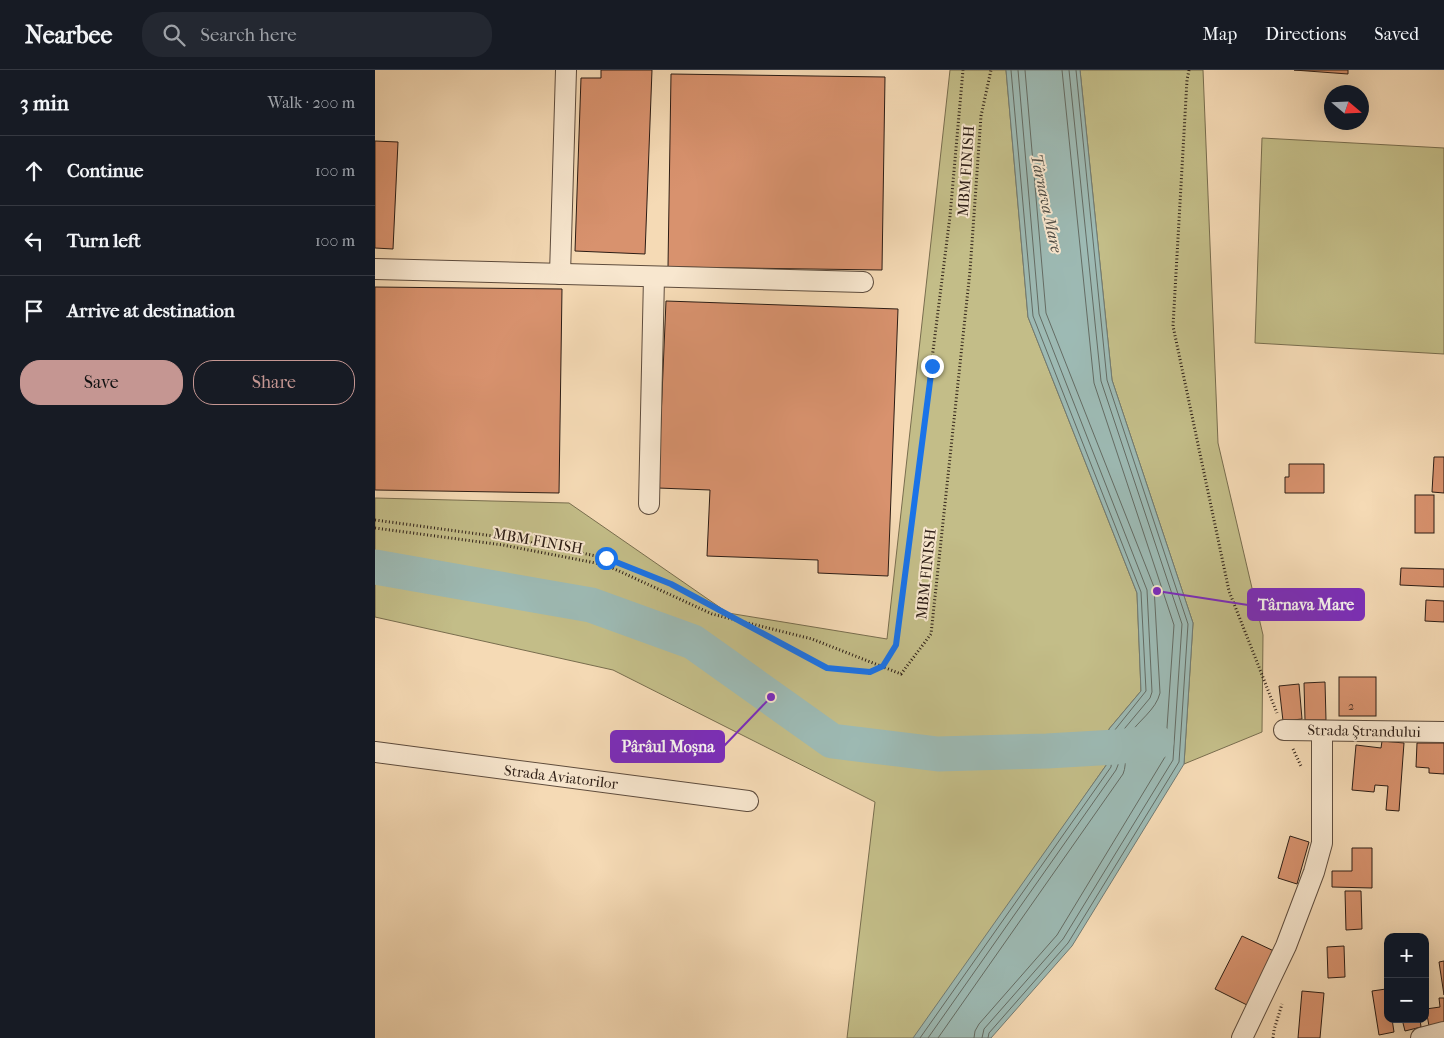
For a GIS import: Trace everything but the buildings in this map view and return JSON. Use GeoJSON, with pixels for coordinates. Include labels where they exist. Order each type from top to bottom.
{"type":"FeatureCollection","features":[{"type":"Feature","properties":{"kind":"street"},"geometry":{"type":"LineString","coordinates":[[560,274],[566,70]]}},
{"type":"Feature","properties":{"kind":"street"},"geometry":{"type":"LineString","coordinates":[[375,269],[863,282]]}},
{"type":"Feature","properties":{"kind":"street"},"geometry":{"type":"LineString","coordinates":[[649,504],[654,277]]}},
{"type":"Feature","properties":{"kind":"street","name":"Strada Ştrandului"},"geometry":{"type":"LineString","coordinates":[[1284,730],[1444,732]]}},
{"type":"Feature","properties":{"kind":"street"},"geometry":{"type":"LineString","coordinates":[[1242,1038],[1286,946],[1314,872],[1321,843],[1322,730]]}},
{"type":"Feature","properties":{"kind":"street","name":"Strada Aviatorilor"},"geometry":{"type":"LineString","coordinates":[[375,752],[748,801]]}},
{"type":"Feature","properties":{"kind":"path"},"geometry":{"type":"LineString","coordinates":[[375,520],[508,538],[606,558],[671,584],[827,668],[870,672],[883,666],[896,645],[950,216],[963,70]]}},
{"type":"Feature","properties":{"kind":"path","name":"MBM FINISH"},"geometry":{"type":"LineString","coordinates":[[375,528],[503,545],[606,565],[712,614],[812,638],[901,674],[931,634],[971,271],[981,116],[991,70]]}},
{"type":"Feature","properties":{"kind":"path"},"geometry":{"type":"LineString","coordinates":[[1189,70],[1173,326],[1229,591],[1284,730],[1305,774]]}},
{"type":"Feature","properties":{"kind":"path"},"geometry":{"type":"LineString","coordinates":[[1273,1038],[1285,997]]}},
{"type":"Feature","properties":{"kind":"shaded area"},"geometry":{"type":"Polygon","coordinates":[[[950,70],[1006,70],[1028,317],[1137,593],[1141,691],[1109,729],[1107,764],[921,1030],[913,1038],[847,1038],[875,802],[613,670],[375,617],[375,498],[569,503],[728,613],[887,639],[950,70]]]}},
{"type":"Feature","properties":{"kind":"shaded area"},"geometry":{"type":"Polygon","coordinates":[[[1080,70],[1203,70],[1218,443],[1263,635],[1262,732],[1184,764],[1193,623],[1112,380],[1080,70]]]}},
{"type":"Feature","properties":{"kind":"shaded area"},"geometry":{"type":"Polygon","coordinates":[[[1262,138],[1444,148],[1444,354],[1255,343],[1262,138]]]}},
{"type":"Feature","properties":{"kind":"water"},"geometry":{"type":"Polygon","coordinates":[[[1006,70],[1080,70],[1112,380],[1193,623],[1184,764],[1072,946],[991,1038],[913,1038],[1107,764],[1109,729],[1141,691],[1137,593],[1028,317],[1006,70]]]}},
{"type":"Feature","properties":{"kind":"waterway"},"geometry":{"type":"LineString","coordinates":[[375,567],[591,605],[693,642],[832,741],[938,754],[1047,751],[1116,747],[1156,742]]}},
{"type":"Feature","properties":{"kind":"place","name":"Târnava Mare"},"geometry":{"type":"Point","coordinates":[1157,591]}},
{"type":"Feature","properties":{"kind":"place","name":"Pârâul Moșna"},"geometry":{"type":"Point","coordinates":[771,697]}},
{"type":"Feature","properties":{"kind":"route"},"geometry":{"type":"LineString","coordinates":[[606,558],[671,584],[827,668],[870,672],[883,666],[896,645],[932,366]]}}]}
